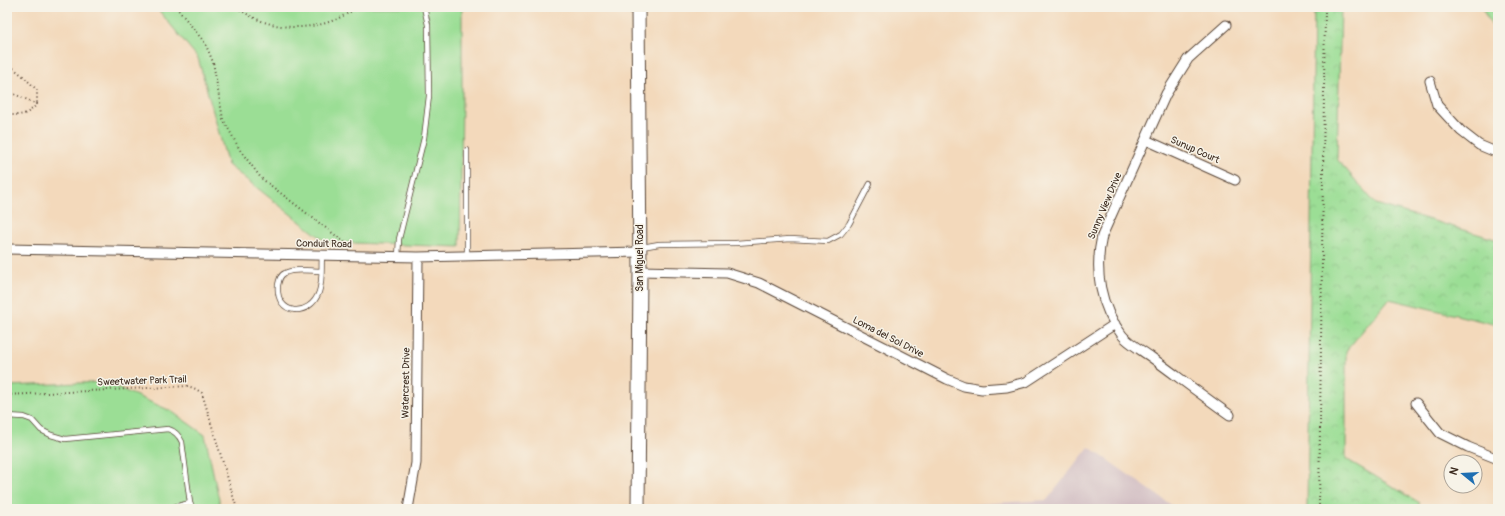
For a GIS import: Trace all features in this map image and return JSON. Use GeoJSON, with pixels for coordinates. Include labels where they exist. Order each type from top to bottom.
{"type":"FeatureCollection","features":[{"type":"Feature","properties":{"kind":"street","name":"San Miguel Road"},"geometry":{"type":"LineString","coordinates":[[638,7],[640,250],[638,509]]}},
{"type":"Feature","properties":{"kind":"street","name":"Sunny View Drive"},"geometry":{"type":"LineString","coordinates":[[1226,25],[1188,59],[1166,94],[1102,236],[1098,268],[1101,292],[1107,308],[1123,336],[1230,415]]}},
{"type":"Feature","properties":{"kind":"street"},"geometry":{"type":"LineString","coordinates":[[1430,81],[1437,105],[1460,131],[1479,145],[1498,153]]}},
{"type":"Feature","properties":{"kind":"street","name":"Sunup Court"},"geometry":{"type":"LineString","coordinates":[[1146,140],[1235,180]]}},
{"type":"Feature","properties":{"kind":"street","name":"Conduit Road"},"geometry":{"type":"LineString","coordinates":[[7,249],[398,257],[640,250]]}},
{"type":"Feature","properties":{"kind":"street","name":"Watercrest Drive"},"geometry":{"type":"LineString","coordinates":[[408,509],[416,463],[418,257]]}},
{"type":"Feature","properties":{"kind":"street","name":"Loma del Sol Drive"},"geometry":{"type":"LineString","coordinates":[[640,272],[727,273],[759,283],[947,379],[964,386],[982,389],[1007,387],[1026,382],[1115,324]]}},
{"type":"Feature","properties":{"kind":"street"},"geometry":{"type":"LineString","coordinates":[[1416,404],[1440,433],[1468,447],[1498,459]]}},
{"type":"Feature","properties":{"kind":"lane"},"geometry":{"type":"LineString","coordinates":[[398,257],[399,239],[424,138],[429,96],[428,25],[424,7]]}},
{"type":"Feature","properties":{"kind":"lane"},"geometry":{"type":"LineString","coordinates":[[467,150],[467,255]]}},
{"type":"Feature","properties":{"kind":"lane"},"geometry":{"type":"LineString","coordinates":[[640,250],[659,244],[736,243],[790,239],[828,241],[840,234],[849,224],[870,184]]}},
{"type":"Feature","properties":{"kind":"lane"},"geometry":{"type":"LineString","coordinates":[[321,271],[294,271],[287,272],[282,275],[279,281],[278,292],[284,307],[294,310],[302,310],[311,305],[319,293],[321,282],[322,255]]}},
{"type":"Feature","properties":{"kind":"lane"},"geometry":{"type":"LineString","coordinates":[[7,416],[24,417],[32,420],[41,430],[65,439],[168,429],[173,430],[180,437],[182,442],[192,509]]}},
{"type":"Feature","properties":{"kind":"lane"},"geometry":{"type":"LineString","coordinates":[[166,509],[190,503]]}},
{"type":"Feature","properties":{"kind":"path"},"geometry":{"type":"LineString","coordinates":[[176,7],[204,43],[213,62],[223,119],[244,156],[260,178],[351,247]]}},
{"type":"Feature","properties":{"kind":"path"},"geometry":{"type":"LineString","coordinates":[[237,7],[243,12],[266,24],[288,27],[322,24],[342,16],[358,7]]}},
{"type":"Feature","properties":{"kind":"path"},"geometry":{"type":"LineString","coordinates":[[1319,509],[1325,7]]}},
{"type":"Feature","properties":{"kind":"path"},"geometry":{"type":"LineString","coordinates":[[7,63],[37,90],[37,104],[31,111],[21,116],[7,115]]}},
{"type":"Feature","properties":{"kind":"path"},"geometry":{"type":"LineString","coordinates":[[7,91],[37,104]]}},
{"type":"Feature","properties":{"kind":"path","name":"Sweetwater Park Trail"},"geometry":{"type":"LineString","coordinates":[[7,395],[188,386],[196,388],[202,393],[237,509]]}},
{"type":"Feature","properties":{"kind":"shaded area"},"geometry":{"type":"Polygon","coordinates":[[[1089,447],[1177,509],[889,509],[1047,500],[1089,447]]]}},
{"type":"Feature","properties":{"kind":"green space"},"geometry":{"type":"Polygon","coordinates":[[[156,7],[462,7],[460,247],[326,242],[228,165],[198,58],[156,7]]]}},
{"type":"Feature","properties":{"kind":"green space"},"geometry":{"type":"Polygon","coordinates":[[[1314,7],[1341,7],[1337,159],[1376,204],[1498,240],[1498,325],[1389,299],[1346,351],[1346,459],[1420,503],[1416,509],[1307,509],[1314,7]]]}},
{"type":"Feature","properties":{"kind":"green space"},"geometry":{"type":"Polygon","coordinates":[[[1481,7],[1498,7],[1498,36],[1481,7]]]}},
{"type":"Feature","properties":{"kind":"green space"},"geometry":{"type":"Polygon","coordinates":[[[105,382],[171,411],[205,435],[221,509],[7,509],[7,386],[105,382]]]}}]}
